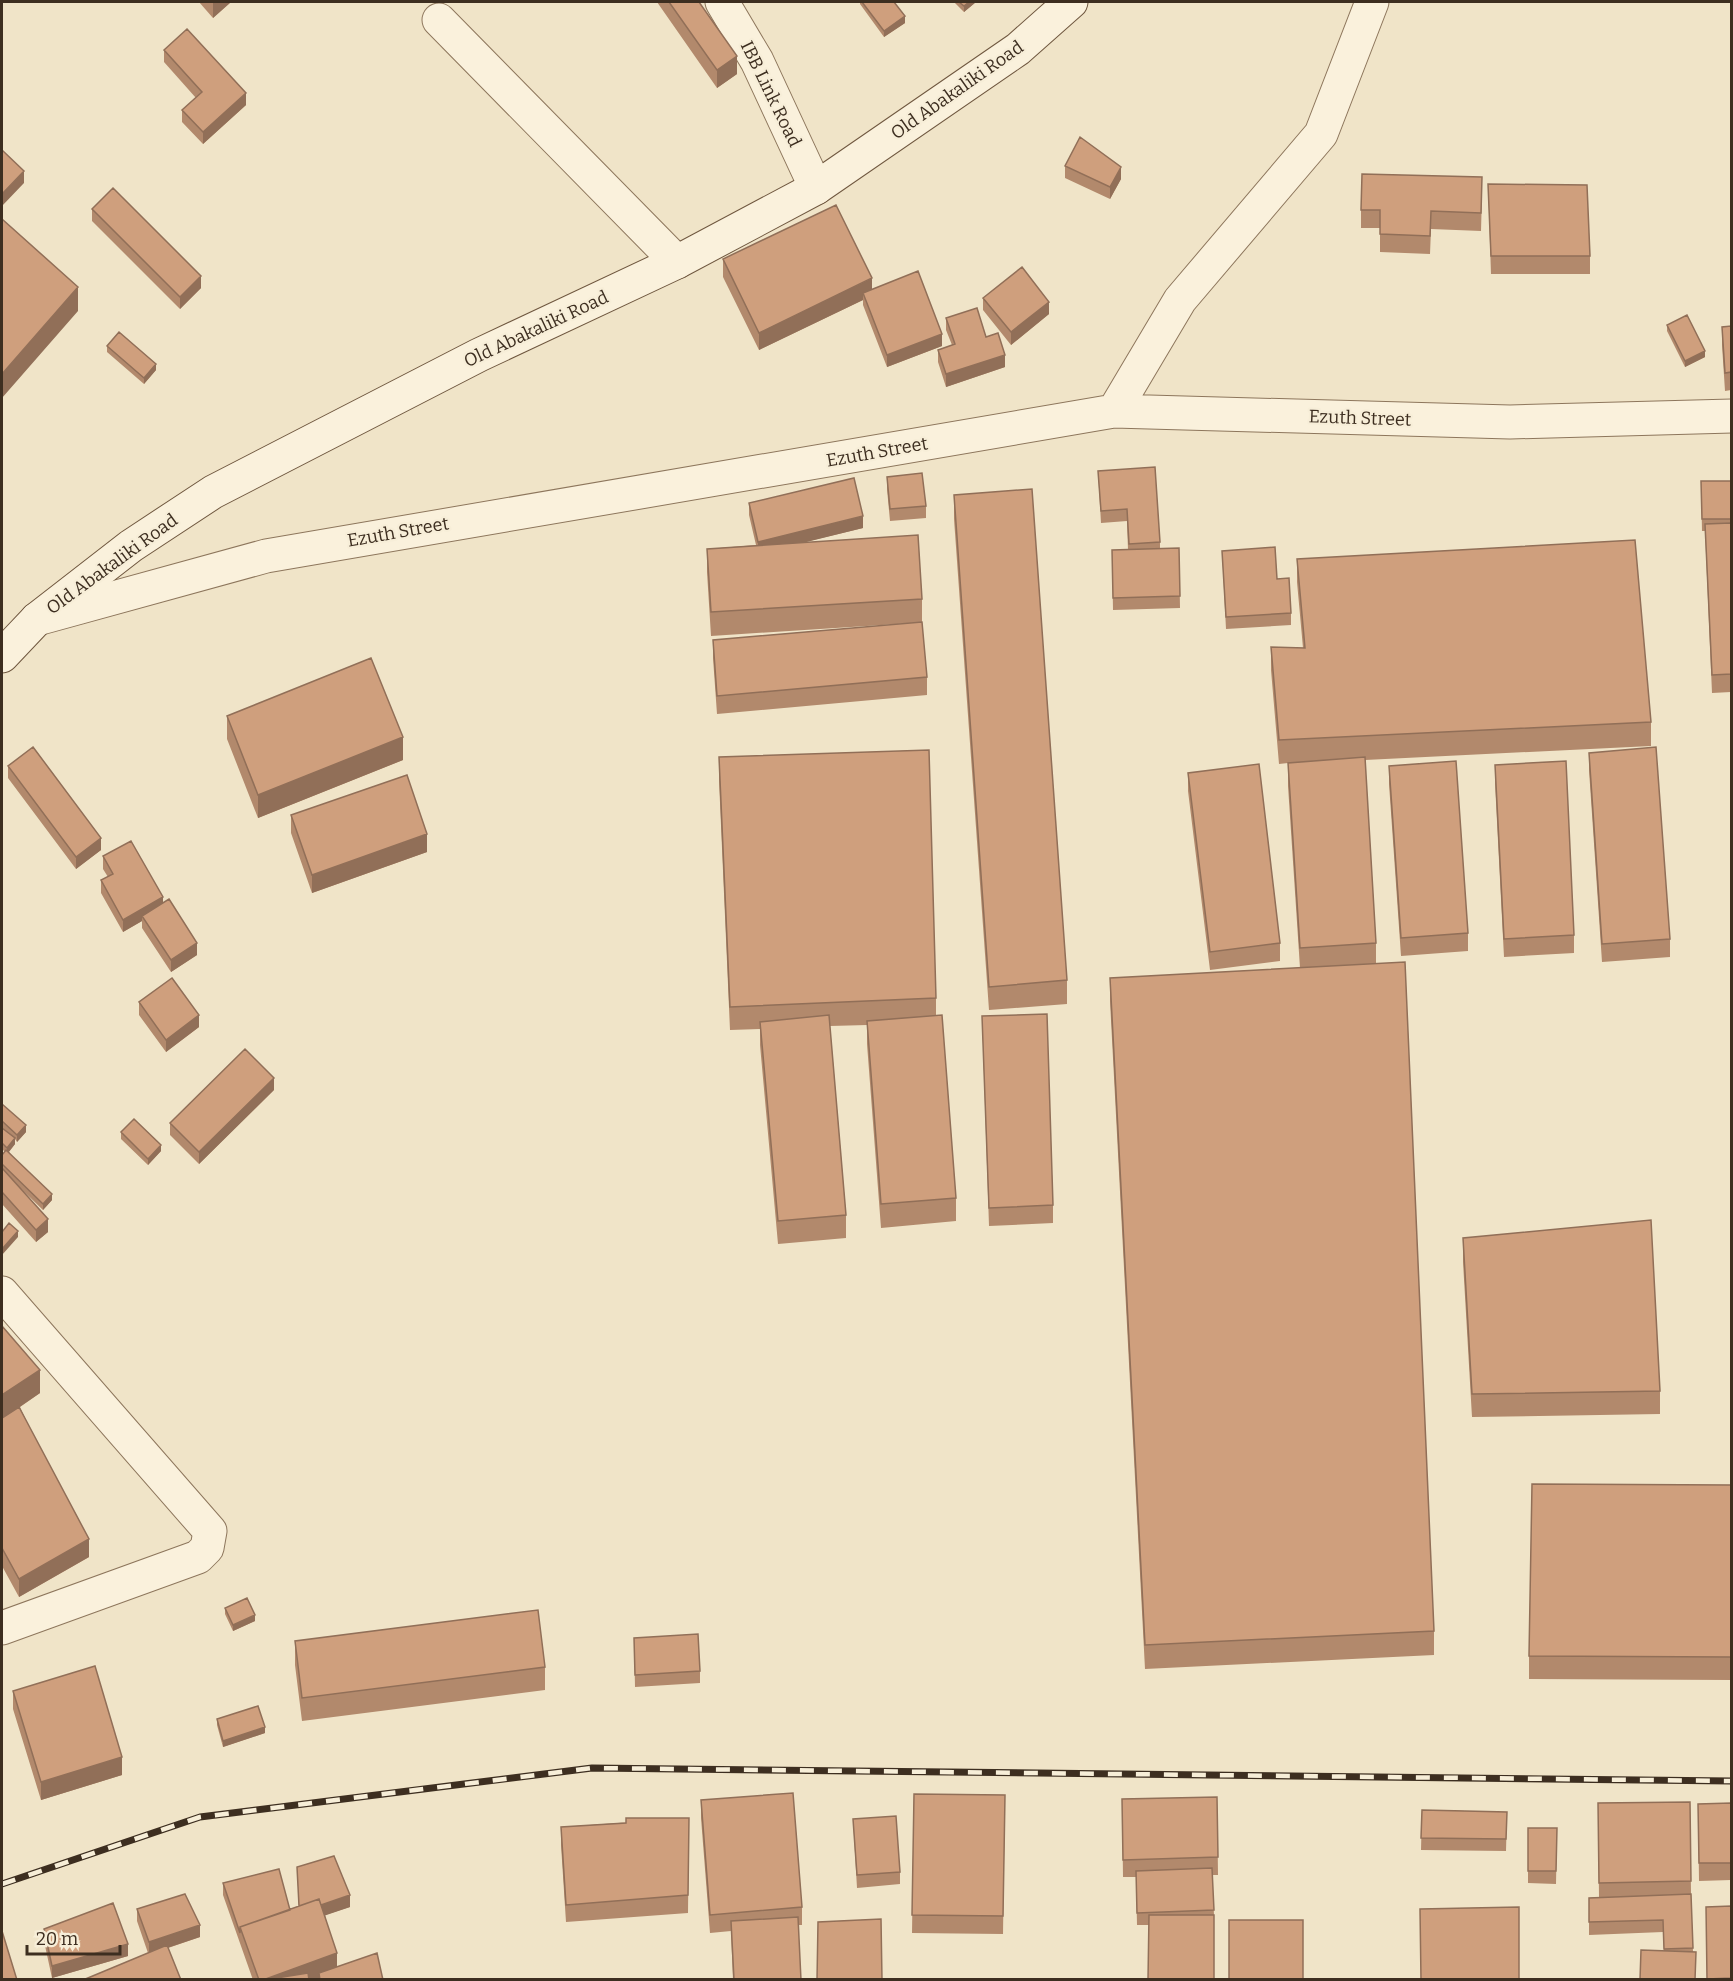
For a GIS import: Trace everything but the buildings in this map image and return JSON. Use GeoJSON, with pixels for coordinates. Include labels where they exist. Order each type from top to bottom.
{"type":"FeatureCollection","features":[{"type":"Feature","properties":{"kind":"street","name":"IBB Link Road"},"geometry":{"type":"LineString","coordinates":[[722,2],[757,61],[816,188]]}},
{"type":"Feature","properties":{"kind":"street","name":"Old Abakaliki Road"},"geometry":{"type":"LineString","coordinates":[[2,656],[37,619],[131,546],[213,492],[469,360],[677,262],[816,188],[1018,49],[1071,2]]}},
{"type":"Feature","properties":{"kind":"street"},"geometry":{"type":"LineString","coordinates":[[1114,411],[1180,300],[1321,134],[1372,2]]}},
{"type":"Feature","properties":{"kind":"street"},"geometry":{"type":"LineString","coordinates":[[439,20],[677,262]]}},
{"type":"Feature","properties":{"kind":"street","name":"Ezuth Street"},"geometry":{"type":"LineString","coordinates":[[37,619],[266,556],[1114,411],[1510,422],[1731,416]]}},
{"type":"Feature","properties":{"kind":"street"},"geometry":{"type":"LineString","coordinates":[[2,1293],[210,1531],[207,1548],[198,1557],[2,1628]]}},
{"type":"Feature","properties":{"kind":"railway"},"geometry":{"type":"LineString","coordinates":[[2,1884],[200,1817],[592,1768],[1732,1781]]}}]}
